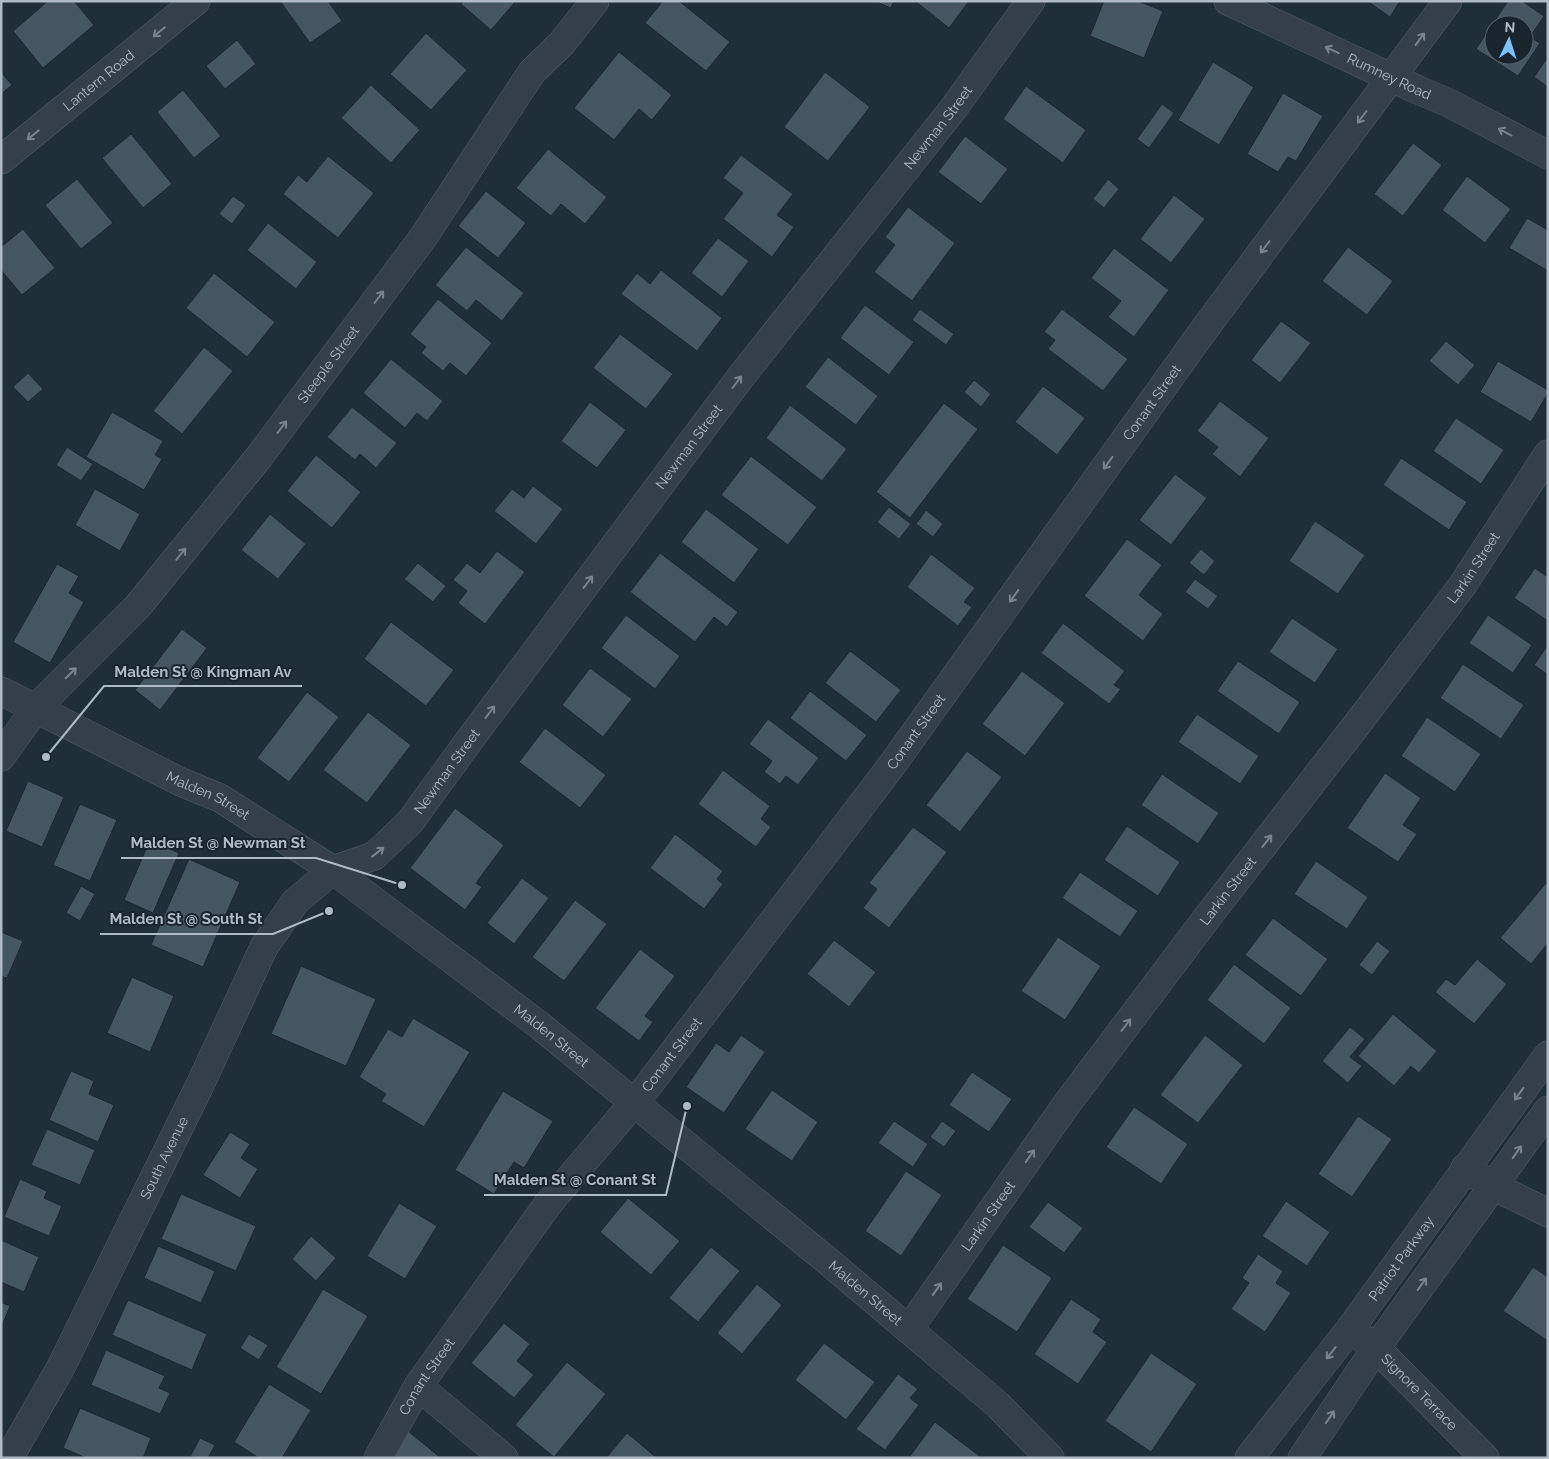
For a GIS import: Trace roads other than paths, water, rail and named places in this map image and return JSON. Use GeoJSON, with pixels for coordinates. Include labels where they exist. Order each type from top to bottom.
{"type":"FeatureCollection","features":[{"type":"Feature","properties":{"kind":"street","name":"Lantern Road"},"geometry":{"type":"LineString","coordinates":[[1,160],[196,1]]}},
{"type":"Feature","properties":{"kind":"street","name":"Steeple Street"},"geometry":{"type":"LineString","coordinates":[[1,756],[36,708],[138,606],[259,457],[422,239],[532,72],[562,43],[595,1]]}},
{"type":"Feature","properties":{"kind":"street","name":"Newman Street"},"geometry":{"type":"LineString","coordinates":[[333,870],[374,856],[410,822],[740,378],[953,109],[1031,1]]}},
{"type":"Feature","properties":{"kind":"street","name":"Rumney Road"},"geometry":{"type":"LineString","coordinates":[[1228,1],[1449,103],[1548,155]]}},
{"type":"Feature","properties":{"kind":"street","name":"Conant Street"},"geometry":{"type":"LineString","coordinates":[[378,1458],[418,1386],[548,1204],[634,1102],[892,766],[1203,331],[1448,1]]}},
{"type":"Feature","properties":{"kind":"street","name":"Larkin Street"},"geometry":{"type":"LineString","coordinates":[[908,1329],[1072,1097],[1462,586],[1548,454]]}},
{"type":"Feature","properties":{"kind":"street","name":"Malden Street"},"geometry":{"type":"LineString","coordinates":[[1,690],[181,782],[220,798],[333,870],[539,1025],[634,1102],[998,1405],[1050,1458]]}},
{"type":"Feature","properties":{"kind":"street","name":"South Avenue"},"geometry":{"type":"LineString","coordinates":[[9,1458],[61,1367],[199,1087],[264,947],[295,902],[333,870]]}},
{"type":"Feature","properties":{"kind":"street","name":"Patriot Parkway"},"geometry":{"type":"LineString","coordinates":[[1249,1458],[1350,1329],[1548,1055]]}},
{"type":"Feature","properties":{"kind":"street"},"geometry":{"type":"LineString","coordinates":[[1302,1458],[1376,1348],[1548,1110]]}},
{"type":"Feature","properties":{"kind":"street"},"geometry":{"type":"LineString","coordinates":[[1465,1168],[1493,1186],[1548,1213]]}},
{"type":"Feature","properties":{"kind":"street","name":"Signore Terrace"},"geometry":{"type":"LineString","coordinates":[[1350,1329],[1376,1348],[1485,1458]]}},
{"type":"Feature","properties":{"kind":"street"},"geometry":{"type":"LineString","coordinates":[[418,1386],[504,1458]]}},
{"type":"Feature","properties":{"kind":"place","name":"Malden St @ Kingman Av"},"geometry":{"type":"Point","coordinates":[46,757]}},
{"type":"Feature","properties":{"kind":"place","name":"Malden St @ Newman St"},"geometry":{"type":"Point","coordinates":[402,885]}},
{"type":"Feature","properties":{"kind":"place","name":"Malden St @ South St"},"geometry":{"type":"Point","coordinates":[329,911]}},
{"type":"Feature","properties":{"kind":"place","name":"Malden St @ Conant St"},"geometry":{"type":"Point","coordinates":[687,1106]}}]}
